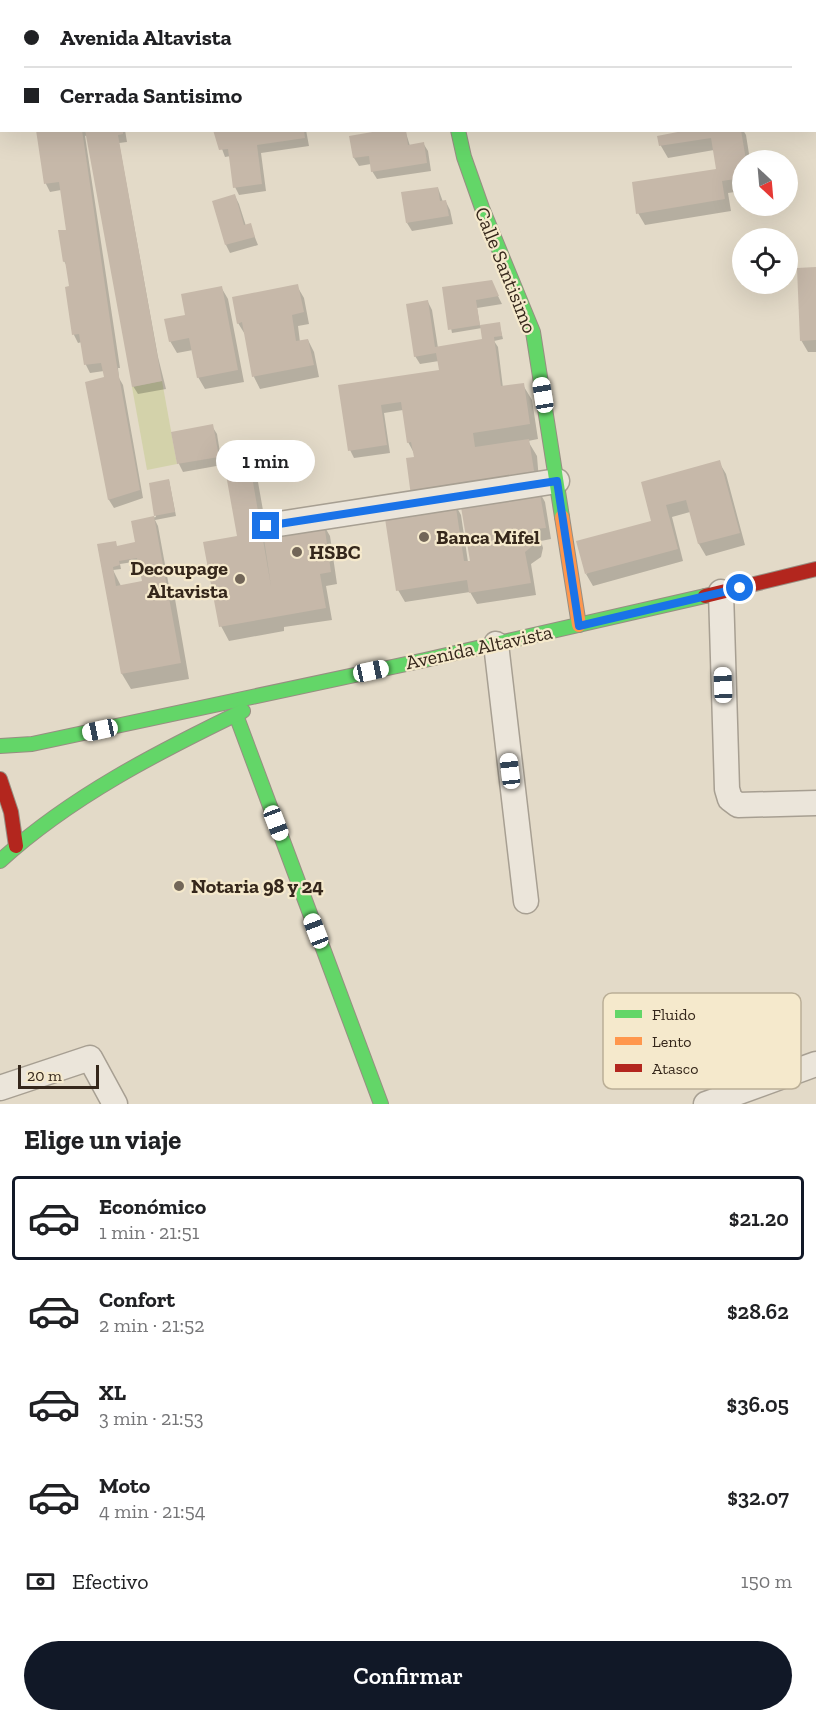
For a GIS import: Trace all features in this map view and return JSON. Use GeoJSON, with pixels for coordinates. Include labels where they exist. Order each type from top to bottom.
{"type":"FeatureCollection","features":[{"type":"Feature","properties":{"kind":"street","name":"Calle Santisimo"},"geometry":{"type":"LineString","coordinates":[[459,132],[474,190],[525,308],[533,332],[579,626]]}},
{"type":"Feature","properties":{"kind":"street"},"geometry":{"type":"LineString","coordinates":[[266,526],[557,481]]}},
{"type":"Feature","properties":{"kind":"street","name":"Avenida Altavista"},"geometry":{"type":"LineString","coordinates":[[0,746],[40,742],[294,688],[579,626],[816,569]]}},
{"type":"Feature","properties":{"kind":"street"},"geometry":{"type":"LineString","coordinates":[[721,592],[727,789],[730,799],[738,805],[816,803]]}},
{"type":"Feature","properties":{"kind":"street"},"geometry":{"type":"LineString","coordinates":[[496,644],[526,901]]}},
{"type":"Feature","properties":{"kind":"street"},"geometry":{"type":"LineString","coordinates":[[5,848],[89,794],[172,746],[294,688]]}},
{"type":"Feature","properties":{"kind":"street"},"geometry":{"type":"LineString","coordinates":[[236,715],[381,1104]]}},
{"type":"Feature","properties":{"kind":"street"},"geometry":{"type":"LineString","coordinates":[[0,779],[12,812],[5,848]]}},
{"type":"Feature","properties":{"kind":"street"},"geometry":{"type":"LineString","coordinates":[[0,1088],[90,1058],[115,1104]]}},
{"type":"Feature","properties":{"kind":"street"},"geometry":{"type":"LineString","coordinates":[[801,1069],[816,1064]]}},
{"type":"Feature","properties":{"kind":"street"},"geometry":{"type":"LineString","coordinates":[[706,1104],[747,1089]]}},
{"type":"Feature","properties":{"kind":"green space"},"geometry":{"type":"Polygon","coordinates":[[[162,381],[177,464],[147,470],[132,387],[162,381]]]}},
{"type":"Feature","properties":{"kind":"building"},"geometry":{"type":"Polygon","coordinates":[[[36,132],[82,132],[116,360],[140,490],[108,500],[85,382],[104,377],[101,363],[84,365],[79,334],[72,335],[65,287],[69,286],[58,230],[66,230],[59,182],[44,184],[36,132]]]}},
{"type":"Feature","properties":{"kind":"building"},"geometry":{"type":"Polygon","coordinates":[[[85,132],[123,132],[118,135],[162,381],[132,387],[85,132]]]}},
{"type":"Feature","properties":{"kind":"building"},"geometry":{"type":"Polygon","coordinates":[[[214,132],[304,132],[305,138],[257,145],[262,184],[233,188],[228,149],[219,150],[214,132]]]}},
{"type":"Feature","properties":{"kind":"building"},"geometry":{"type":"Polygon","coordinates":[[[372,132],[406,132],[408,145],[424,142],[427,163],[371,172],[369,156],[353,158],[349,136],[372,132]]]}},
{"type":"Feature","properties":{"kind":"building"},"geometry":{"type":"Polygon","coordinates":[[[678,132],[741,132],[744,150],[732,150],[732,180],[722,181],[725,199],[636,214],[632,182],[716,169],[711,138],[659,146],[657,136],[678,132]]]}},
{"type":"Feature","properties":{"kind":"building"},"geometry":{"type":"Polygon","coordinates":[[[438,187],[440,201],[446,200],[449,216],[406,223],[401,192],[438,187]]]}},
{"type":"Feature","properties":{"kind":"building"},"geometry":{"type":"Polygon","coordinates":[[[235,194],[244,225],[251,223],[255,237],[225,245],[212,201],[235,194]]]}},
{"type":"Feature","properties":{"kind":"building"},"geometry":{"type":"Polygon","coordinates":[[[816,267],[816,340],[800,341],[798,268],[816,267]]]}},
{"type":"Feature","properties":{"kind":"building"},"geometry":{"type":"Polygon","coordinates":[[[492,280],[499,296],[476,300],[480,325],[448,330],[442,287],[492,280]]]}},
{"type":"Feature","properties":{"kind":"building"},"geometry":{"type":"Polygon","coordinates":[[[298,284],[304,312],[292,315],[296,341],[308,339],[314,365],[252,377],[242,322],[237,324],[232,297],[298,284]]]}},
{"type":"Feature","properties":{"kind":"building"},"geometry":{"type":"Polygon","coordinates":[[[222,286],[238,370],[197,378],[189,338],[169,342],[164,319],[185,315],[181,294],[222,286]]]}},
{"type":"Feature","properties":{"kind":"building"},"geometry":{"type":"Polygon","coordinates":[[[428,300],[435,347],[482,339],[480,325],[500,322],[502,336],[494,337],[501,386],[524,383],[530,424],[473,433],[475,447],[529,439],[535,477],[411,496],[406,458],[414,457],[411,442],[407,443],[401,402],[381,405],[387,445],[348,451],[338,385],[439,370],[436,353],[414,357],[406,304],[428,300]]]}},
{"type":"Feature","properties":{"kind":"building"},"geometry":{"type":"Polygon","coordinates":[[[213,424],[219,457],[177,464],[171,432],[213,424]]]}},
{"type":"Feature","properties":{"kind":"building"},"geometry":{"type":"Polygon","coordinates":[[[720,460],[740,533],[698,544],[686,500],[666,505],[678,549],[585,574],[576,541],[651,521],[641,482],[720,460]]]}},
{"type":"Feature","properties":{"kind":"building"},"geometry":{"type":"Polygon","coordinates":[[[250,465],[271,586],[263,532],[324,523],[331,572],[320,574],[326,608],[219,627],[203,542],[237,536],[225,469],[250,465]]]}},
{"type":"Feature","properties":{"kind":"building"},"geometry":{"type":"Polygon","coordinates":[[[169,479],[175,512],[154,516],[149,483],[169,479]]]}},
{"type":"Feature","properties":{"kind":"building"},"geometry":{"type":"Polygon","coordinates":[[[539,488],[546,528],[535,529],[537,534],[535,544],[525,552],[531,583],[469,593],[467,580],[396,591],[384,512],[455,501],[464,561],[470,561],[460,501],[539,488]]]}},
{"type":"Feature","properties":{"kind":"building","name":"Decoupage Altavista"},"geometry":{"type":"Polygon","coordinates":[[[154,516],[181,663],[121,674],[97,544],[116,541],[117,546],[135,542],[131,521],[154,516]],[[137,558],[119,561],[120,565],[113,567],[116,586],[142,581],[137,558]]]}},
{"type":"Feature","properties":{"kind":"traffic: fast"},"geometry":{"type":"LineString","coordinates":[[458,132],[464,157],[482,208],[533,332],[562,517]]}},
{"type":"Feature","properties":{"kind":"traffic: fast"},"geometry":{"type":"LineString","coordinates":[[0,746],[32,744],[425,660],[705,596]]}},
{"type":"Feature","properties":{"kind":"traffic: fast"},"geometry":{"type":"LineString","coordinates":[[0,861],[27,838],[85,796],[147,760],[243,711]]}},
{"type":"Feature","properties":{"kind":"traffic: fast"},"geometry":{"type":"LineString","coordinates":[[236,715],[381,1104]]}},
{"type":"Feature","properties":{"kind":"traffic: slow"},"geometry":{"type":"LineString","coordinates":[[562,517],[579,625]]}},
{"type":"Feature","properties":{"kind":"traffic: jam"},"geometry":{"type":"LineString","coordinates":[[705,596],[816,569]]}},
{"type":"Feature","properties":{"kind":"traffic: jam"},"geometry":{"type":"LineString","coordinates":[[0,779],[11,812],[16,846]]}},
{"type":"Feature","properties":{"kind":"place","name":"Banca Mifel"},"geometry":{"type":"Point","coordinates":[424,537]}},
{"type":"Feature","properties":{"kind":"place","name":"HSBC"},"geometry":{"type":"Point","coordinates":[297,552]}},
{"type":"Feature","properties":{"kind":"place","name":"Decoupage Altavista"},"geometry":{"type":"Point","coordinates":[240,579]}},
{"type":"Feature","properties":{"kind":"place","name":"Notaria 98 y 24"},"geometry":{"type":"Point","coordinates":[179,886]}},
{"type":"Feature","properties":{"kind":"route"},"geometry":{"type":"LineString","coordinates":[[266,526],[557,481],[579,626],[740,588]]}}]}
